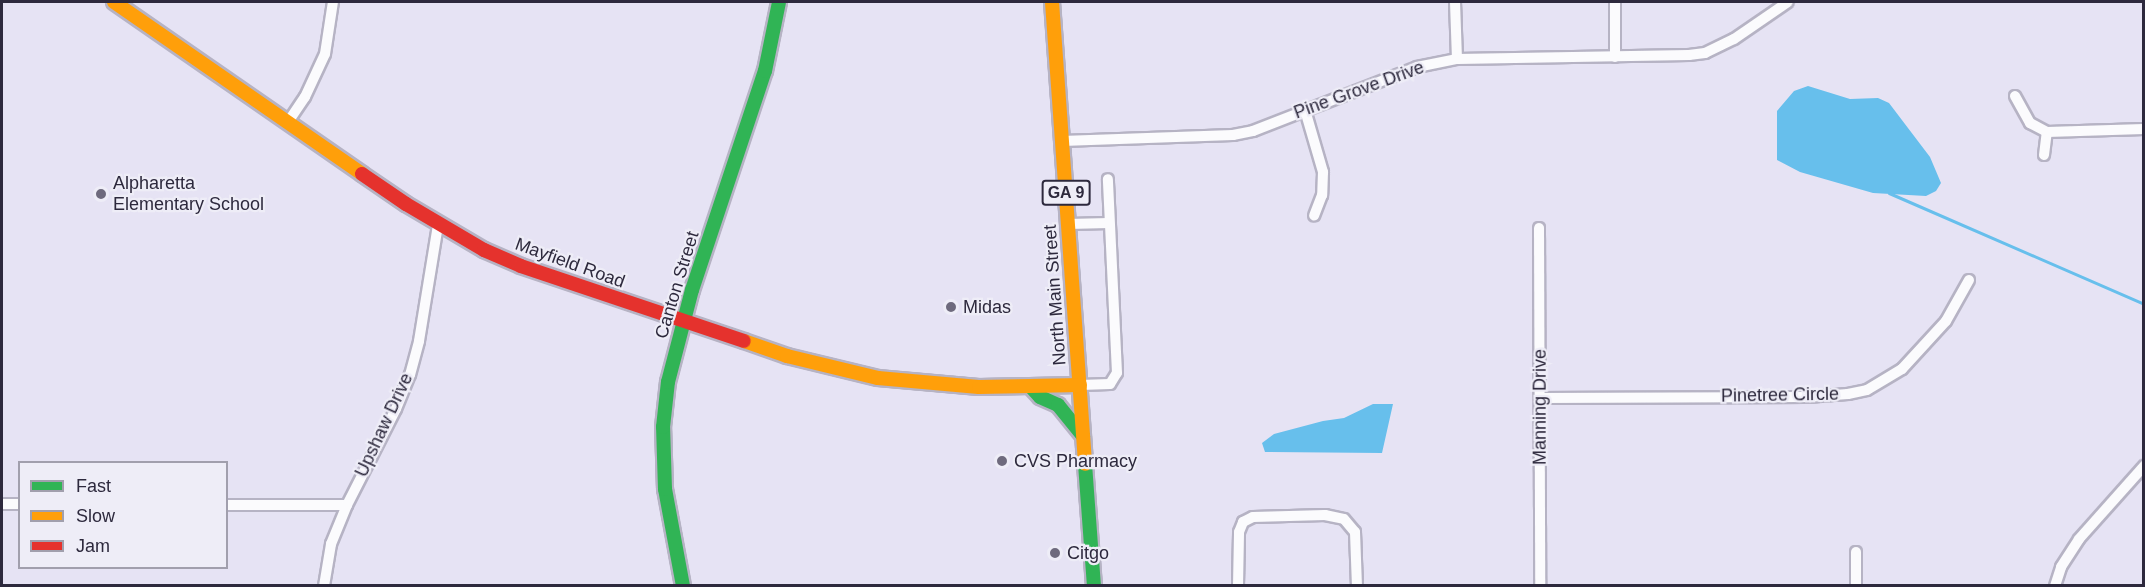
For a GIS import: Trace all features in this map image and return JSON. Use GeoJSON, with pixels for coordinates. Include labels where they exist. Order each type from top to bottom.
{"type":"FeatureCollection","features":[{"type":"Feature","properties":{"kind":"street","name":"Mayfield Road"},"geometry":{"type":"LineString","coordinates":[[114,2],[438,225],[520,266],[814,364],[878,378],[979,387],[1080,385]]}},
{"type":"Feature","properties":{"kind":"street"},"geometry":{"type":"LineString","coordinates":[[288,122],[311,86],[325,54],[333,2]]}},
{"type":"Feature","properties":{"kind":"street","name":"Canton Street"},"geometry":{"type":"LineString","coordinates":[[683,585],[666,489],[663,449],[668,382],[683,322],[765,71],[779,2]]}},
{"type":"Feature","properties":{"kind":"street","name":"North Main Street"},"geometry":{"type":"LineString","coordinates":[[1052,2],[1094,585]]}},
{"type":"Feature","properties":{"kind":"street"},"geometry":{"type":"LineString","coordinates":[[1455,2],[1457,59]]}},
{"type":"Feature","properties":{"kind":"street"},"geometry":{"type":"LineString","coordinates":[[1615,2],[1615,57]]}},
{"type":"Feature","properties":{"kind":"street","name":"Pine Grove Drive"},"geometry":{"type":"LineString","coordinates":[[1062,141],[1233,135],[1417,67],[1457,59],[1689,56],[1705,52],[1734,39],[1788,2]]}},
{"type":"Feature","properties":{"kind":"street"},"geometry":{"type":"LineString","coordinates":[[2015,96],[2030,123],[2047,132],[2144,129]]}},
{"type":"Feature","properties":{"kind":"street"},"geometry":{"type":"LineString","coordinates":[[1305,110],[1323,172],[1322,195],[1314,216]]}},
{"type":"Feature","properties":{"kind":"street"},"geometry":{"type":"LineString","coordinates":[[2044,155],[2047,132]]}},
{"type":"Feature","properties":{"kind":"street"},"geometry":{"type":"LineString","coordinates":[[1080,385],[1110,384],[1117,373],[1108,179]]}},
{"type":"Feature","properties":{"kind":"street"},"geometry":{"type":"LineString","coordinates":[[1068,224],[1109,223]]}},
{"type":"Feature","properties":{"kind":"street","name":"Upshaw Drive"},"geometry":{"type":"LineString","coordinates":[[324,585],[331,544],[346,505],[396,409],[410,375],[419,341],[438,225]]}},
{"type":"Feature","properties":{"kind":"street","name":"Manning Drive"},"geometry":{"type":"LineString","coordinates":[[1539,228],[1540,585]]}},
{"type":"Feature","properties":{"kind":"street","name":"Pinetree Circle"},"geometry":{"type":"LineString","coordinates":[[1540,398],[1807,397],[1867,390],[1902,369],[1946,321],[1969,280]]}},
{"type":"Feature","properties":{"kind":"street"},"geometry":{"type":"LineString","coordinates":[[1031,387],[1040,397],[1058,405],[1083,436]]}},
{"type":"Feature","properties":{"kind":"street"},"geometry":{"type":"LineString","coordinates":[[2055,585],[2061,567],[2079,539],[2144,466]]}},
{"type":"Feature","properties":{"kind":"street"},"geometry":{"type":"LineString","coordinates":[[2,504],[18,504]]}},
{"type":"Feature","properties":{"kind":"street"},"geometry":{"type":"LineString","coordinates":[[228,505],[346,505]]}},
{"type":"Feature","properties":{"kind":"street"},"geometry":{"type":"LineString","coordinates":[[1238,585],[1239,531],[1243,522],[1252,517],[1324,515],[1344,519],[1355,532],[1357,585]]}},
{"type":"Feature","properties":{"kind":"street"},"geometry":{"type":"LineString","coordinates":[[1856,552],[1856,585]]}},
{"type":"Feature","properties":{"kind":"water"},"geometry":{"type":"Polygon","coordinates":[[[1808,86],[1850,99],[1878,98],[1889,103],[1930,157],[1941,183],[1936,191],[1926,196],[1873,193],[1800,172],[1777,160],[1777,111],[1794,91],[1808,86]]]}},
{"type":"Feature","properties":{"kind":"water"},"geometry":{"type":"Polygon","coordinates":[[[1373,404],[1393,404],[1382,453],[1265,452],[1262,443],[1274,434],[1344,418],[1373,404]]]}},
{"type":"Feature","properties":{"kind":"waterway"},"geometry":{"type":"LineString","coordinates":[[1889,193],[2144,304]]}},
{"type":"Feature","properties":{"kind":"traffic: fast"},"geometry":{"type":"LineString","coordinates":[[683,586],[665,489],[663,427],[668,382],[692,290],[765,71],[779,2]]}},
{"type":"Feature","properties":{"kind":"traffic: fast"},"geometry":{"type":"LineString","coordinates":[[1031,387],[1040,397],[1058,405],[1083,436]]}},
{"type":"Feature","properties":{"kind":"traffic: fast"},"geometry":{"type":"LineString","coordinates":[[1085,464],[1094,586]]}},
{"type":"Feature","properties":{"kind":"traffic: slow"},"geometry":{"type":"LineString","coordinates":[[114,2],[362,174]]}},
{"type":"Feature","properties":{"kind":"traffic: slow"},"geometry":{"type":"LineString","coordinates":[[1052,2],[1085,464]]}},
{"type":"Feature","properties":{"kind":"traffic: slow"},"geometry":{"type":"LineString","coordinates":[[744,341],[787,356],[878,378],[979,387],[1080,385]]}},
{"type":"Feature","properties":{"kind":"traffic: jam"},"geometry":{"type":"LineString","coordinates":[[362,174],[406,204],[484,250],[521,266],[744,341]]}},
{"type":"Feature","properties":{"kind":"place","name":"Alpharetta Elementary School"},"geometry":{"type":"Point","coordinates":[101,194]}},
{"type":"Feature","properties":{"kind":"place","name":"Midas"},"geometry":{"type":"Point","coordinates":[951,307]}},
{"type":"Feature","properties":{"kind":"place","name":"CVS Pharmacy"},"geometry":{"type":"Point","coordinates":[1002,461]}},
{"type":"Feature","properties":{"kind":"place","name":"Citgo"},"geometry":{"type":"Point","coordinates":[1055,553]}}]}
